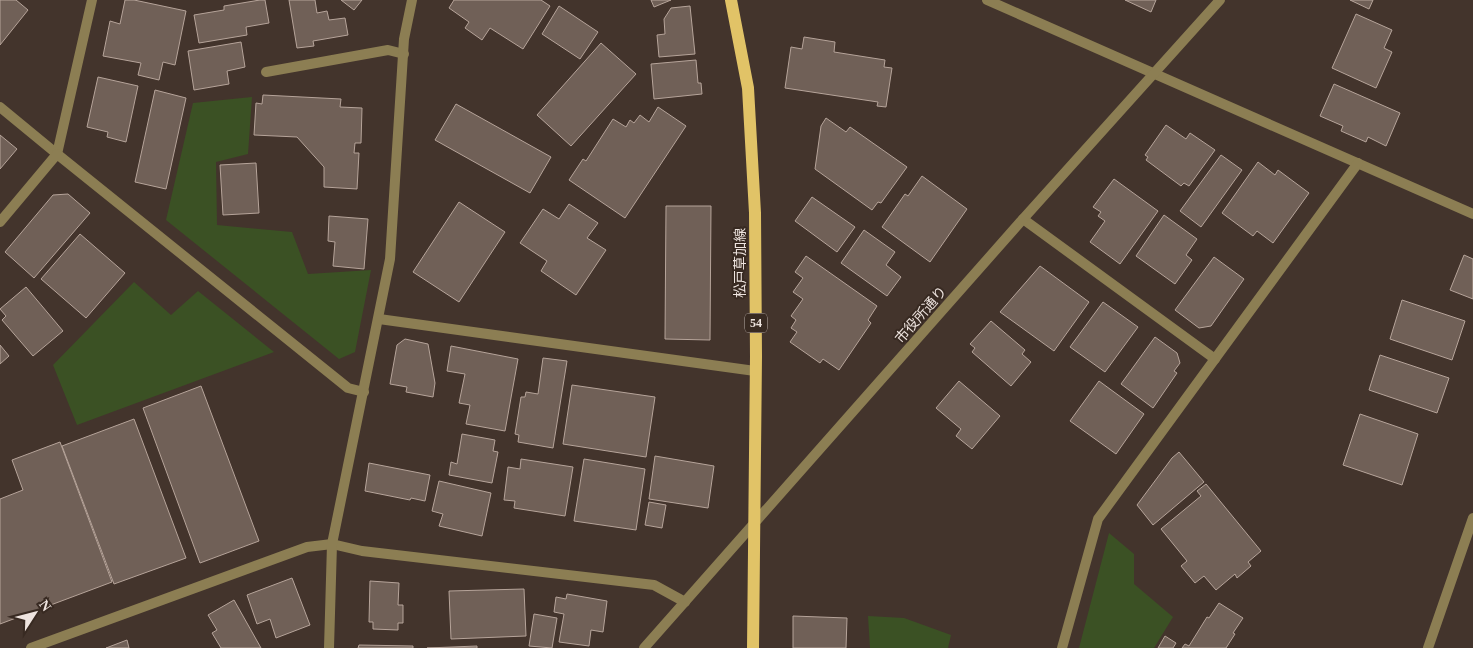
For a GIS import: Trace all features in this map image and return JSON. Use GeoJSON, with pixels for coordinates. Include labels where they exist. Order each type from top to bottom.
{"type":"FeatureCollection","features":[{"type":"Feature","properties":{"kind":"main road","name":"松戸草加線"},"geometry":{"type":"LineString","coordinates":[[731,0],[748,88],[755,213],[756,371],[753,648]]}},
{"type":"Feature","properties":{"kind":"street"},"geometry":{"type":"LineString","coordinates":[[0,222],[57,154],[92,0]]}},
{"type":"Feature","properties":{"kind":"street"},"geometry":{"type":"LineString","coordinates":[[329,648],[332,544],[390,259],[404,38],[412,0]]}},
{"type":"Feature","properties":{"kind":"street"},"geometry":{"type":"LineString","coordinates":[[987,0],[1473,214]]}},
{"type":"Feature","properties":{"kind":"street","name":"市役所通り"},"geometry":{"type":"LineString","coordinates":[[644,648],[1023,219],[1220,0]]}},
{"type":"Feature","properties":{"kind":"street"},"geometry":{"type":"LineString","coordinates":[[266,72],[388,50],[404,54]]}},
{"type":"Feature","properties":{"kind":"street"},"geometry":{"type":"LineString","coordinates":[[0,107],[348,388],[364,392]]}},
{"type":"Feature","properties":{"kind":"street"},"geometry":{"type":"LineString","coordinates":[[1062,648],[1098,519],[1358,163]]}},
{"type":"Feature","properties":{"kind":"street"},"geometry":{"type":"LineString","coordinates":[[1023,219],[1214,359]]}},
{"type":"Feature","properties":{"kind":"street"},"geometry":{"type":"LineString","coordinates":[[379,319],[756,371]]}},
{"type":"Feature","properties":{"kind":"street"},"geometry":{"type":"LineString","coordinates":[[1428,648],[1473,518]]}},
{"type":"Feature","properties":{"kind":"street"},"geometry":{"type":"LineString","coordinates":[[30,648],[307,548],[332,544],[362,551],[654,585],[685,602]]}},
{"type":"Feature","properties":{"kind":"green space"},"geometry":{"type":"Polygon","coordinates":[[[252,97],[248,154],[216,162],[217,225],[292,232],[308,274],[371,270],[355,352],[339,359],[166,220],[193,103],[252,97]]]}},
{"type":"Feature","properties":{"kind":"green space"},"geometry":{"type":"Polygon","coordinates":[[[134,282],[171,315],[198,291],[274,352],[77,425],[53,365],[134,282]]]}},
{"type":"Feature","properties":{"kind":"green space"},"geometry":{"type":"Polygon","coordinates":[[[1109,533],[1134,554],[1134,584],[1173,617],[1154,648],[1079,648],[1109,533]]]}},
{"type":"Feature","properties":{"kind":"green space"},"geometry":{"type":"Polygon","coordinates":[[[868,616],[904,618],[951,635],[948,648],[870,648],[868,616]]]}},
{"type":"Feature","properties":{"kind":"building"},"geometry":{"type":"Polygon","coordinates":[[[0,0],[16,0],[28,10],[0,45],[0,0]]]}},
{"type":"Feature","properties":{"kind":"building"},"geometry":{"type":"Polygon","coordinates":[[[125,0],[134,0],[186,11],[175,65],[163,62],[159,80],[138,75],[141,63],[103,56],[110,21],[120,24],[125,0]]]}},
{"type":"Feature","properties":{"kind":"building"},"geometry":{"type":"Polygon","coordinates":[[[265,0],[269,23],[246,27],[247,35],[199,43],[194,15],[224,10],[224,6],[265,0]]]}},
{"type":"Feature","properties":{"kind":"building"},"geometry":{"type":"Polygon","coordinates":[[[289,0],[315,0],[317,13],[327,11],[329,20],[345,18],[348,35],[313,41],[314,46],[297,48],[289,0]]]}},
{"type":"Feature","properties":{"kind":"building"},"geometry":{"type":"Polygon","coordinates":[[[341,0],[362,0],[354,10],[341,0]]]}},
{"type":"Feature","properties":{"kind":"building"},"geometry":{"type":"Polygon","coordinates":[[[454,0],[541,0],[550,6],[523,49],[490,28],[482,40],[465,28],[469,22],[449,8],[454,0]]]}},
{"type":"Feature","properties":{"kind":"building"},"geometry":{"type":"Polygon","coordinates":[[[651,0],[671,0],[654,7],[651,0]]]}},
{"type":"Feature","properties":{"kind":"building"},"geometry":{"type":"Polygon","coordinates":[[[1125,0],[1156,0],[1151,12],[1125,0]]]}},
{"type":"Feature","properties":{"kind":"building"},"geometry":{"type":"Polygon","coordinates":[[[1350,0],[1373,0],[1369,9],[1350,0]]]}},
{"type":"Feature","properties":{"kind":"building"},"geometry":{"type":"Polygon","coordinates":[[[559,6],[598,32],[580,59],[542,34],[559,6]]]}},
{"type":"Feature","properties":{"kind":"building"},"geometry":{"type":"Polygon","coordinates":[[[690,6],[695,54],[659,57],[657,35],[665,34],[664,19],[671,8],[690,6]]]}},
{"type":"Feature","properties":{"kind":"building"},"geometry":{"type":"Polygon","coordinates":[[[1356,14],[1392,30],[1384,48],[1392,52],[1376,88],[1332,68],[1356,14]]]}},
{"type":"Feature","properties":{"kind":"building"},"geometry":{"type":"Polygon","coordinates":[[[804,37],[835,42],[834,52],[885,60],[884,67],[892,68],[886,107],[877,106],[878,102],[785,88],[791,47],[802,49],[804,37]]]}},
{"type":"Feature","properties":{"kind":"building"},"geometry":{"type":"Polygon","coordinates":[[[241,42],[245,67],[227,71],[229,84],[194,90],[188,51],[241,42]]]}},
{"type":"Feature","properties":{"kind":"building"},"geometry":{"type":"Polygon","coordinates":[[[601,43],[636,74],[571,146],[537,115],[601,43]]]}},
{"type":"Feature","properties":{"kind":"building"},"geometry":{"type":"Polygon","coordinates":[[[696,60],[698,83],[701,83],[702,94],[654,99],[651,64],[696,60]]]}},
{"type":"Feature","properties":{"kind":"building"},"geometry":{"type":"Polygon","coordinates":[[[98,77],[138,86],[126,142],[107,137],[108,132],[87,127],[98,77]]]}},
{"type":"Feature","properties":{"kind":"building"},"geometry":{"type":"Polygon","coordinates":[[[1334,84],[1400,113],[1386,146],[1368,137],[1366,142],[1341,131],[1343,126],[1320,116],[1334,84]]]}},
{"type":"Feature","properties":{"kind":"building"},"geometry":{"type":"Polygon","coordinates":[[[155,90],[186,98],[166,189],[135,182],[155,90]]]}},
{"type":"Feature","properties":{"kind":"building"},"geometry":{"type":"Polygon","coordinates":[[[263,95],[341,99],[340,107],[362,108],[361,143],[355,143],[354,153],[359,153],[357,189],[324,187],[324,167],[297,137],[254,135],[256,103],[262,104],[263,95]]]}},
{"type":"Feature","properties":{"kind":"building"},"geometry":{"type":"Polygon","coordinates":[[[456,104],[551,157],[530,193],[435,140],[456,104]]]}},
{"type":"Feature","properties":{"kind":"building"},"geometry":{"type":"Polygon","coordinates":[[[658,107],[686,126],[625,218],[569,180],[583,159],[586,161],[613,119],[626,127],[630,120],[634,123],[640,115],[649,122],[658,107]]]}},
{"type":"Feature","properties":{"kind":"building"},"geometry":{"type":"Polygon","coordinates":[[[826,118],[846,132],[850,127],[907,167],[881,203],[878,202],[872,210],[815,169],[821,126],[826,118]]]}},
{"type":"Feature","properties":{"kind":"building"},"geometry":{"type":"Polygon","coordinates":[[[1166,125],[1186,139],[1190,133],[1215,150],[1189,186],[1184,183],[1181,186],[1146,160],[1148,157],[1145,155],[1166,125]]]}},
{"type":"Feature","properties":{"kind":"building"},"geometry":{"type":"Polygon","coordinates":[[[0,135],[17,149],[0,169],[0,135]]]}},
{"type":"Feature","properties":{"kind":"building"},"geometry":{"type":"Polygon","coordinates":[[[1221,155],[1242,170],[1201,227],[1180,211],[1221,155]]]}},
{"type":"Feature","properties":{"kind":"building"},"geometry":{"type":"Polygon","coordinates":[[[1258,162],[1275,175],[1278,170],[1309,193],[1273,243],[1257,231],[1253,236],[1222,213],[1258,162]]]}},
{"type":"Feature","properties":{"kind":"building"},"geometry":{"type":"Polygon","coordinates":[[[256,163],[259,213],[223,215],[220,165],[256,163]]]}},
{"type":"Feature","properties":{"kind":"building"},"geometry":{"type":"Polygon","coordinates":[[[922,176],[967,209],[930,262],[882,227],[905,194],[908,196],[922,176]]]}},
{"type":"Feature","properties":{"kind":"building"},"geometry":{"type":"Polygon","coordinates":[[[1114,179],[1158,211],[1120,264],[1090,242],[1105,221],[1098,216],[1101,212],[1093,207],[1114,179]]]}},
{"type":"Feature","properties":{"kind":"building"},"geometry":{"type":"Polygon","coordinates":[[[68,194],[90,213],[34,278],[5,252],[53,195],[68,194]]]}},
{"type":"Feature","properties":{"kind":"building"},"geometry":{"type":"Polygon","coordinates":[[[812,197],[855,227],[837,252],[795,221],[812,197]]]}},
{"type":"Feature","properties":{"kind":"building"},"geometry":{"type":"Polygon","coordinates":[[[459,202],[505,232],[459,302],[413,272],[459,202]]]}},
{"type":"Feature","properties":{"kind":"building"},"geometry":{"type":"Polygon","coordinates":[[[569,204],[598,223],[587,238],[606,250],[576,295],[541,271],[547,261],[520,243],[543,209],[559,219],[569,204]]]}},
{"type":"Feature","properties":{"kind":"building"},"geometry":{"type":"Polygon","coordinates":[[[666,206],[711,206],[710,340],[665,339],[666,206]]]}},
{"type":"Feature","properties":{"kind":"building"},"geometry":{"type":"Polygon","coordinates":[[[1164,215],[1197,239],[1186,255],[1192,260],[1175,284],[1136,256],[1164,215]]]}},
{"type":"Feature","properties":{"kind":"building"},"geometry":{"type":"Polygon","coordinates":[[[329,216],[368,219],[364,269],[333,266],[335,242],[328,241],[329,216]]]}},
{"type":"Feature","properties":{"kind":"building"},"geometry":{"type":"Polygon","coordinates":[[[864,230],[895,252],[886,265],[901,277],[887,296],[841,263],[864,230]]]}},
{"type":"Feature","properties":{"kind":"building"},"geometry":{"type":"Polygon","coordinates":[[[80,234],[125,273],[86,318],[41,279],[80,234]]]}},
{"type":"Feature","properties":{"kind":"building"},"geometry":{"type":"Polygon","coordinates":[[[1464,255],[1473,259],[1473,299],[1450,290],[1464,255]]]}},
{"type":"Feature","properties":{"kind":"building"},"geometry":{"type":"Polygon","coordinates":[[[806,256],[877,306],[868,320],[871,323],[839,370],[823,359],[820,363],[790,342],[797,332],[791,328],[796,320],[791,316],[803,299],[793,292],[803,278],[795,272],[806,256]]]}},
{"type":"Feature","properties":{"kind":"building"},"geometry":{"type":"Polygon","coordinates":[[[1214,257],[1244,279],[1211,326],[1199,328],[1175,310],[1214,257]]]}},
{"type":"Feature","properties":{"kind":"building"},"geometry":{"type":"Polygon","coordinates":[[[1040,266],[1089,302],[1054,351],[1000,312],[1040,266]]]}},
{"type":"Feature","properties":{"kind":"building"},"geometry":{"type":"Polygon","coordinates":[[[26,287],[63,331],[33,356],[2,320],[6,316],[0,309],[26,287]]]}},
{"type":"Feature","properties":{"kind":"building"},"geometry":{"type":"Polygon","coordinates":[[[1402,300],[1465,321],[1452,360],[1390,339],[1402,300]]]}},
{"type":"Feature","properties":{"kind":"building"},"geometry":{"type":"Polygon","coordinates":[[[1103,302],[1138,327],[1105,372],[1070,347],[1103,302]]]}},
{"type":"Feature","properties":{"kind":"building"},"geometry":{"type":"Polygon","coordinates":[[[991,321],[1025,350],[1022,354],[1031,362],[1011,386],[972,352],[975,348],[970,344],[991,321]]]}},
{"type":"Feature","properties":{"kind":"building"},"geometry":{"type":"Polygon","coordinates":[[[1155,337],[1177,353],[1180,363],[1174,371],[1177,373],[1153,408],[1121,384],[1155,337]]]}},
{"type":"Feature","properties":{"kind":"building"},"geometry":{"type":"Polygon","coordinates":[[[405,339],[428,344],[435,383],[433,397],[406,392],[407,387],[390,384],[397,345],[405,339]]]}},
{"type":"Feature","properties":{"kind":"building"},"geometry":{"type":"Polygon","coordinates":[[[0,345],[9,356],[0,364],[0,345]]]}},
{"type":"Feature","properties":{"kind":"building"},"geometry":{"type":"Polygon","coordinates":[[[451,346],[518,359],[505,431],[466,424],[470,405],[459,403],[465,374],[447,371],[451,346]]]}},
{"type":"Feature","properties":{"kind":"building"},"geometry":{"type":"Polygon","coordinates":[[[1380,355],[1449,378],[1437,413],[1369,390],[1380,355]]]}},
{"type":"Feature","properties":{"kind":"building"},"geometry":{"type":"Polygon","coordinates":[[[543,358],[567,361],[553,448],[518,442],[519,435],[515,434],[521,397],[525,397],[526,392],[538,394],[543,358]]]}},
{"type":"Feature","properties":{"kind":"building"},"geometry":{"type":"Polygon","coordinates":[[[959,381],[1000,416],[972,449],[956,436],[961,429],[936,408],[959,381]]]}},
{"type":"Feature","properties":{"kind":"building"},"geometry":{"type":"Polygon","coordinates":[[[1099,381],[1144,414],[1116,454],[1070,421],[1099,381]]]}},
{"type":"Feature","properties":{"kind":"building"},"geometry":{"type":"Polygon","coordinates":[[[572,385],[655,397],[646,457],[563,444],[572,385]]]}},
{"type":"Feature","properties":{"kind":"building"},"geometry":{"type":"Polygon","coordinates":[[[201,386],[259,541],[200,563],[143,408],[201,386]]]}},
{"type":"Feature","properties":{"kind":"building"},"geometry":{"type":"Polygon","coordinates":[[[1360,414],[1418,434],[1402,485],[1343,465],[1360,414]]]}},
{"type":"Feature","properties":{"kind":"building"},"geometry":{"type":"Polygon","coordinates":[[[134,419],[186,558],[114,584],[62,446],[134,419]]]}},
{"type":"Feature","properties":{"kind":"building"},"geometry":{"type":"Polygon","coordinates":[[[462,434],[495,440],[493,451],[498,452],[492,483],[449,475],[451,462],[457,464],[462,434]]]}},
{"type":"Feature","properties":{"kind":"building"},"geometry":{"type":"Polygon","coordinates":[[[60,442],[112,582],[0,624],[0,499],[23,490],[12,460],[60,442]]]}},
{"type":"Feature","properties":{"kind":"building"},"geometry":{"type":"Polygon","coordinates":[[[1179,452],[1204,482],[1153,525],[1137,505],[1172,458],[1179,452]]]}},
{"type":"Feature","properties":{"kind":"building"},"geometry":{"type":"Polygon","coordinates":[[[655,456],[714,466],[708,508],[649,499],[655,456]]]}},
{"type":"Feature","properties":{"kind":"building"},"geometry":{"type":"Polygon","coordinates":[[[521,459],[573,467],[565,516],[514,508],[515,501],[504,500],[508,467],[520,469],[521,459]]]}},
{"type":"Feature","properties":{"kind":"building"},"geometry":{"type":"Polygon","coordinates":[[[584,459],[645,469],[636,530],[574,521],[584,459]]]}},
{"type":"Feature","properties":{"kind":"building"},"geometry":{"type":"Polygon","coordinates":[[[369,463],[430,475],[425,501],[365,491],[369,463]]]}},
{"type":"Feature","properties":{"kind":"building"},"geometry":{"type":"Polygon","coordinates":[[[439,481],[491,493],[482,536],[439,526],[443,514],[432,511],[439,481]]]}},
{"type":"Feature","properties":{"kind":"building"},"geometry":{"type":"Polygon","coordinates":[[[1206,484],[1261,551],[1248,562],[1251,566],[1237,578],[1235,574],[1216,590],[1204,576],[1195,583],[1181,566],[1187,561],[1161,529],[1201,496],[1197,491],[1206,484]]]}},
{"type":"Feature","properties":{"kind":"building"},"geometry":{"type":"Polygon","coordinates":[[[649,502],[666,505],[662,528],[645,525],[649,502]]]}},
{"type":"Feature","properties":{"kind":"building"},"geometry":{"type":"Polygon","coordinates":[[[292,578],[310,625],[276,638],[270,619],[257,624],[247,595],[292,578]]]}},
{"type":"Feature","properties":{"kind":"building"},"geometry":{"type":"Polygon","coordinates":[[[370,581],[399,583],[398,605],[403,605],[403,623],[398,623],[398,630],[373,629],[373,622],[369,622],[370,581]]]}},
{"type":"Feature","properties":{"kind":"building"},"geometry":{"type":"Polygon","coordinates":[[[524,589],[526,636],[451,639],[449,591],[524,589]]]}},
{"type":"Feature","properties":{"kind":"building"},"geometry":{"type":"Polygon","coordinates":[[[567,594],[607,601],[603,632],[591,630],[589,646],[559,642],[564,614],[554,612],[556,597],[566,599],[567,594]]]}},
{"type":"Feature","properties":{"kind":"building"},"geometry":{"type":"Polygon","coordinates":[[[234,600],[261,648],[221,648],[212,633],[217,630],[208,615],[234,600]]]}},
{"type":"Feature","properties":{"kind":"building"},"geometry":{"type":"Polygon","coordinates":[[[1219,603],[1243,618],[1226,648],[1182,648],[1185,644],[1189,646],[1207,617],[1209,618],[1219,603]]]}},
{"type":"Feature","properties":{"kind":"building"},"geometry":{"type":"Polygon","coordinates":[[[534,614],[557,618],[552,648],[529,646],[534,614]]]}},
{"type":"Feature","properties":{"kind":"building"},"geometry":{"type":"Polygon","coordinates":[[[793,616],[847,618],[846,648],[793,648],[793,616]]]}},
{"type":"Feature","properties":{"kind":"building"},"geometry":{"type":"Polygon","coordinates":[[[1165,636],[1176,643],[1173,648],[1158,648],[1165,636]]]}},
{"type":"Feature","properties":{"kind":"building"},"geometry":{"type":"Polygon","coordinates":[[[127,640],[129,648],[106,648],[127,640]]]}},
{"type":"Feature","properties":{"kind":"building"},"geometry":{"type":"Polygon","coordinates":[[[359,645],[413,646],[413,648],[358,648],[359,645]]]}},
{"type":"Feature","properties":{"kind":"building"},"geometry":{"type":"Polygon","coordinates":[[[477,646],[477,648],[427,648],[477,646]]]}}]}
